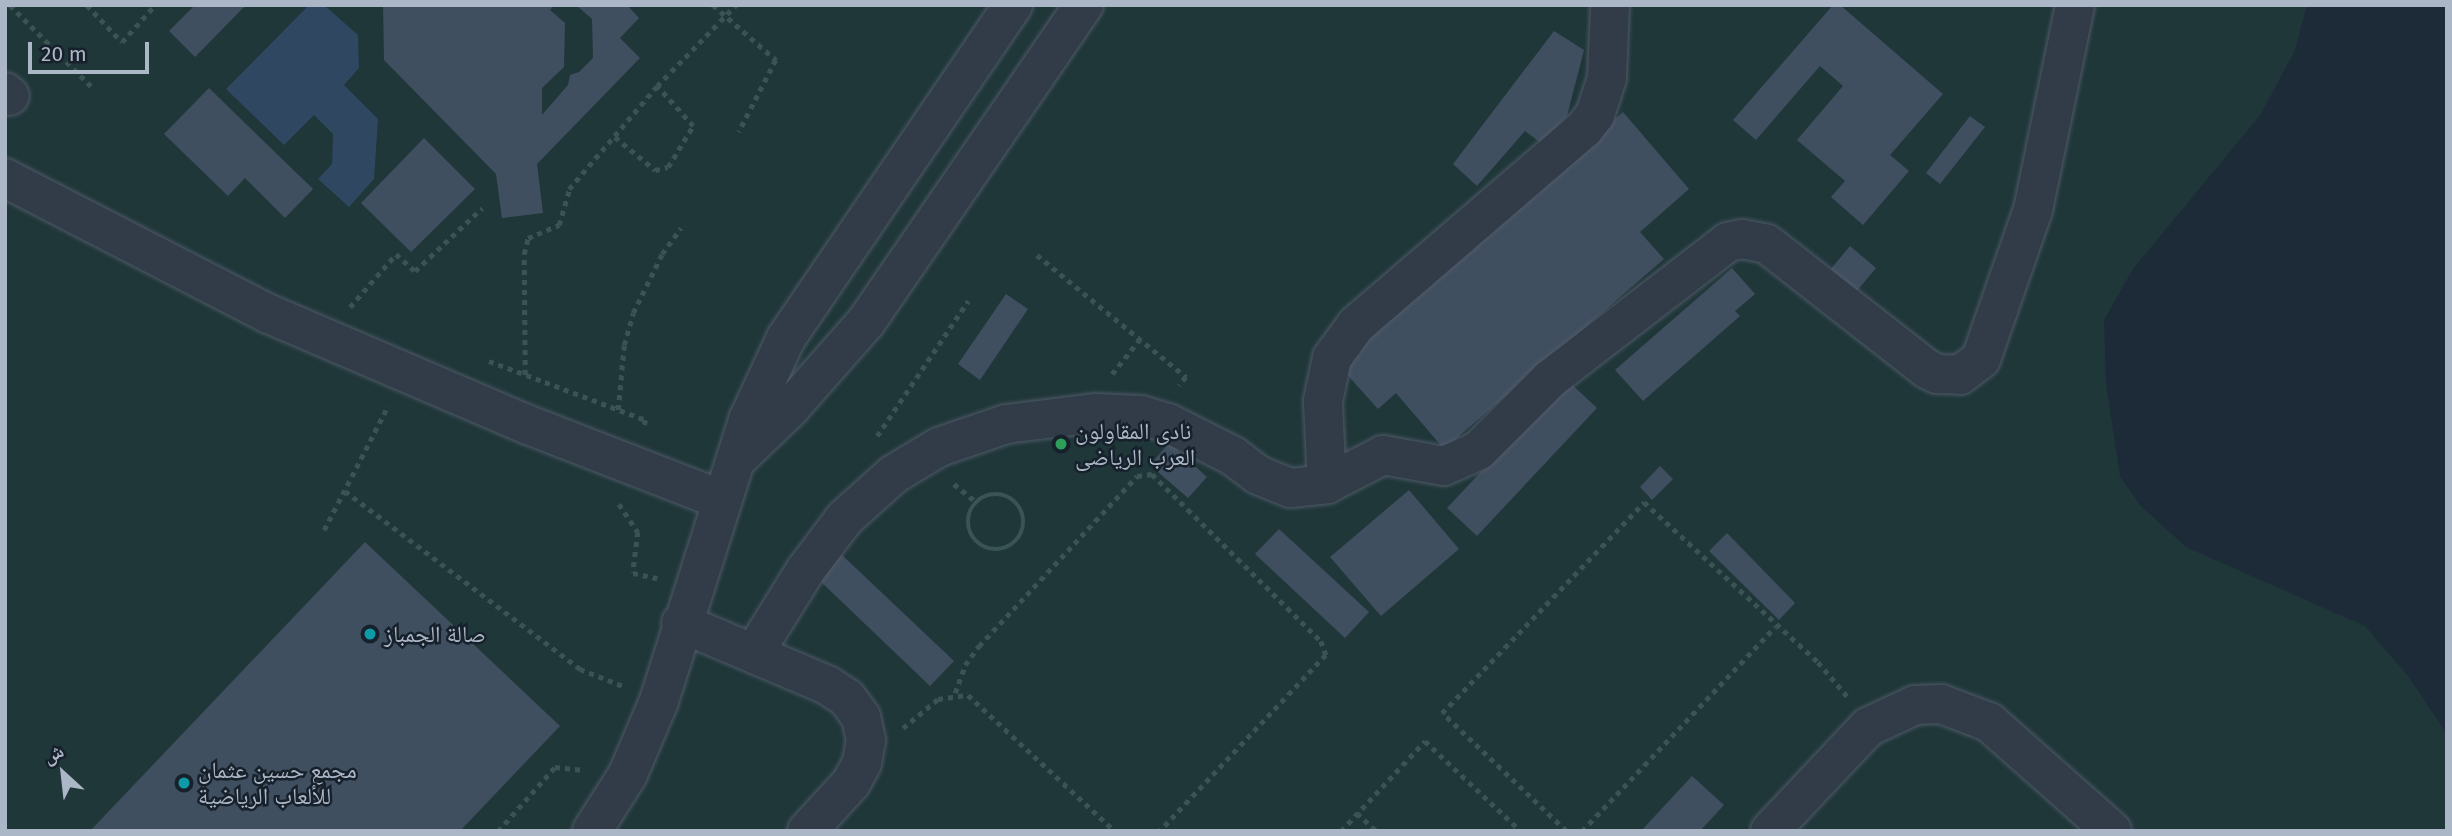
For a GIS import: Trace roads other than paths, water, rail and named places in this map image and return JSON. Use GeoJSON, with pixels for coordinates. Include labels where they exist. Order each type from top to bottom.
{"type":"FeatureCollection","features":[{"type":"Feature","properties":{"kind":"lane"},"geometry":{"type":"LineString","coordinates":[[592,831],[628,774],[659,701],[681,623],[734,462],[786,338],[1013,5]]}},
{"type":"Feature","properties":{"kind":"lane"},"geometry":{"type":"LineString","coordinates":[[734,462],[791,407],[866,323],[1084,5]]}},
{"type":"Feature","properties":{"kind":"lane"},"geometry":{"type":"LineString","coordinates":[[1327,484],[1323,401],[1325,379],[1337,349],[1356,325],[1584,128],[1595,115],[1607,78],[1610,5]]}},
{"type":"Feature","properties":{"kind":"lane"},"geometry":{"type":"LineString","coordinates":[[754,653],[837,526],[867,495],[921,456],[972,434],[1017,422],[1081,413],[1140,415],[1195,435],[1274,484],[1310,489],[1327,484],[1383,456],[1435,465],[1463,461],[1567,365],[1716,249],[1742,239],[1777,251],[1927,369],[1948,376],[1972,369],[1984,353],[2033,210],[2051,141],[2075,5]]}},
{"type":"Feature","properties":{"kind":"lane"},"geometry":{"type":"LineString","coordinates":[[985,46],[1035,77]]}},
{"type":"Feature","properties":{"kind":"lane"},"geometry":{"type":"LineString","coordinates":[[5,178],[333,343],[526,424],[722,500]]}},
{"type":"Feature","properties":{"kind":"lane"},"geometry":{"type":"LineString","coordinates":[[681,623],[754,653],[847,698],[861,717],[866,740],[862,763],[850,783],[807,831]]}},
{"type":"Feature","properties":{"kind":"lane"},"geometry":{"type":"LineString","coordinates":[[1770,831],[1868,727],[1915,705],[1941,704],[1966,710],[1989,722],[2112,831]]}},
{"type":"Feature","properties":{"kind":"water"},"geometry":{"type":"Polygon","coordinates":[[[309,5],[324,5],[358,35],[359,68],[344,85],[378,119],[374,179],[349,207],[318,179],[332,164],[333,134],[314,115],[284,145],[226,89],[309,5]]]}},
{"type":"Feature","properties":{"kind":"place","name":"نادى المقاولون العرب الرياضى"},"geometry":{"type":"Point","coordinates":[1061,444]}},
{"type":"Feature","properties":{"kind":"place","name":"صالة الجمباز"},"geometry":{"type":"Point","coordinates":[370,634]}},
{"type":"Feature","properties":{"kind":"place","name":"مجمع حسين عثمان للألعاب الرياضية"},"geometry":{"type":"Point","coordinates":[184,783]}}]}
